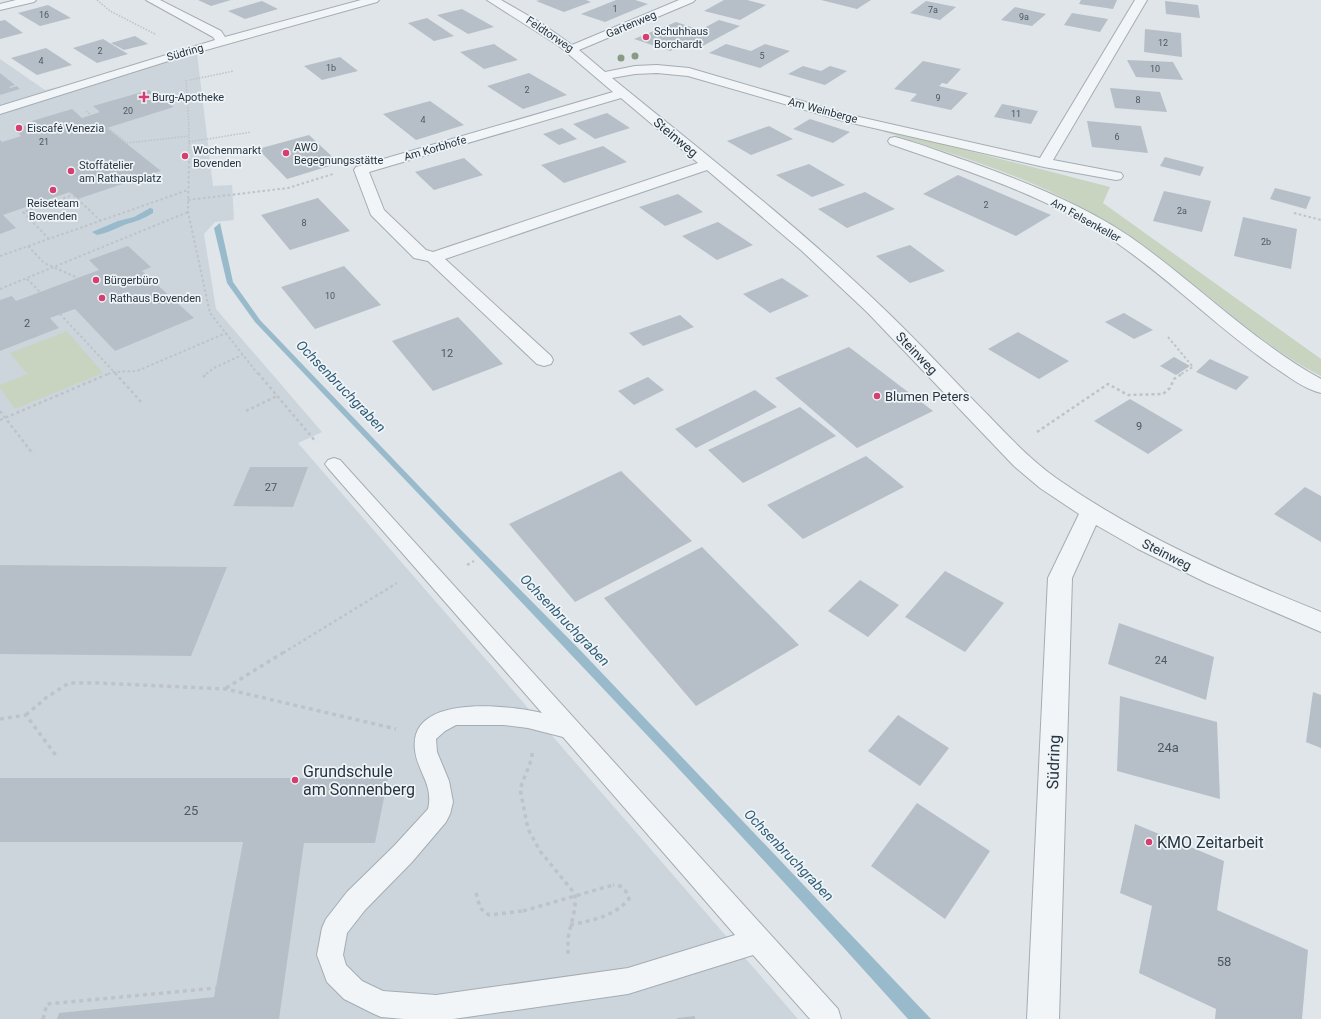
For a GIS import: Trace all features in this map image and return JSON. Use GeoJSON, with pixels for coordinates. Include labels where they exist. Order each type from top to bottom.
{"type":"FeatureCollection","features":[{"type":"Feature","properties":{"kind":"street"},"geometry":{"type":"LineString","coordinates":[[0,7],[30,0]]}},
{"type":"Feature","properties":{"kind":"street"},"geometry":{"type":"LineString","coordinates":[[152,0],[217,34],[222,41]]}},
{"type":"Feature","properties":{"kind":"street","name":"Südring"},"geometry":{"type":"LineString","coordinates":[[0,110],[222,41],[373,0]]}},
{"type":"Feature","properties":{"kind":"street","name":"Feldtorweg"},"geometry":{"type":"LineString","coordinates":[[493,0],[541,26],[572,49],[602,76]]}},
{"type":"Feature","properties":{"kind":"street","name":"Gartenweg"},"geometry":{"type":"LineString","coordinates":[[572,49],[689,0]]}},
{"type":"Feature","properties":{"kind":"street"},"geometry":{"type":"LineString","coordinates":[[1044,164],[1141,0]]}},
{"type":"Feature","properties":{"kind":"street","name":"Am Weinberge"},"geometry":{"type":"LineString","coordinates":[[602,76],[635,70],[657,69],[689,72],[843,117],[1044,164],[1116,176]]}},
{"type":"Feature","properties":{"kind":"street","name":"Steinweg"},"geometry":{"type":"LineString","coordinates":[[602,76],[793,234],[875,310],[1010,451],[1046,481],[1091,512],[1136,538],[1199,570],[1321,622]]}},
{"type":"Feature","properties":{"kind":"street","name":"Am Korbhofe"},"geometry":{"type":"LineString","coordinates":[[361,170],[623,93]]}},
{"type":"Feature","properties":{"kind":"street","name":"Am Felsenkeller"},"geometry":{"type":"LineString","coordinates":[[843,117],[860,129],[1025,188],[1093,221],[1123,240],[1277,362],[1321,387]]}},
{"type":"Feature","properties":{"kind":"street"},"geometry":{"type":"LineString","coordinates":[[361,170],[378,212],[420,254],[434,257],[709,164]]}},
{"type":"Feature","properties":{"kind":"street"},"geometry":{"type":"LineString","coordinates":[[434,257],[544,360]]}},
{"type":"Feature","properties":{"kind":"street","name":"Südring"},"geometry":{"type":"LineString","coordinates":[[1043,1019],[1060,578],[1091,512]]}},
{"type":"Feature","properties":{"kind":"lane"},"geometry":{"type":"LineString","coordinates":[[334,464],[828,1019]]}},
{"type":"Feature","properties":{"kind":"lane"},"geometry":{"type":"LineString","coordinates":[[570,730],[528,719],[504,716],[454,716],[437,724],[425,736],[426,752],[438,781],[441,802],[438,814],[403,854],[356,901],[335,928],[330,955],[336,973],[353,990],[381,1004],[436,1008],[628,981],[757,941]]}},
{"type":"Feature","properties":{"kind":"path"},"geometry":{"type":"LineString","coordinates":[[97,0],[110,11],[140,26]]}},
{"type":"Feature","properties":{"kind":"path"},"geometry":{"type":"LineString","coordinates":[[186,81],[234,71]]}},
{"type":"Feature","properties":{"kind":"path"},"geometry":{"type":"LineString","coordinates":[[185,73],[189,136],[188,212],[210,313],[242,355],[334,464]]}},
{"type":"Feature","properties":{"kind":"path"},"geometry":{"type":"LineString","coordinates":[[108,128],[127,142],[189,136]]}},
{"type":"Feature","properties":{"kind":"path"},"geometry":{"type":"LineString","coordinates":[[189,142],[251,132]]}},
{"type":"Feature","properties":{"kind":"path"},"geometry":{"type":"LineString","coordinates":[[188,200],[288,188],[346,170],[361,170]]}},
{"type":"Feature","properties":{"kind":"path"},"geometry":{"type":"LineString","coordinates":[[0,256],[188,190]]}},
{"type":"Feature","properties":{"kind":"path"},"geometry":{"type":"LineString","coordinates":[[70,192],[101,221]]}},
{"type":"Feature","properties":{"kind":"path"},"geometry":{"type":"LineString","coordinates":[[49,239],[23,212],[73,195]]}},
{"type":"Feature","properties":{"kind":"path"},"geometry":{"type":"LineString","coordinates":[[0,289],[188,212]]}},
{"type":"Feature","properties":{"kind":"path"},"geometry":{"type":"LineString","coordinates":[[1294,213],[1321,220]]}},
{"type":"Feature","properties":{"kind":"path"},"geometry":{"type":"LineString","coordinates":[[28,246],[44,263],[78,278]]}},
{"type":"Feature","properties":{"kind":"path"},"geometry":{"type":"LineString","coordinates":[[27,279],[40,292]]}},
{"type":"Feature","properties":{"kind":"path"},"geometry":{"type":"LineString","coordinates":[[60,314],[143,404]]}},
{"type":"Feature","properties":{"kind":"path"},"geometry":{"type":"LineString","coordinates":[[0,420],[113,372],[137,371],[226,333]]}},
{"type":"Feature","properties":{"kind":"path"},"geometry":{"type":"LineString","coordinates":[[1043,428],[1108,384],[1128,395],[1163,394],[1170,388],[1174,379],[1193,367],[1168,337]]}},
{"type":"Feature","properties":{"kind":"path"},"geometry":{"type":"LineString","coordinates":[[203,377],[214,368],[242,355]]}},
{"type":"Feature","properties":{"kind":"path"},"geometry":{"type":"LineString","coordinates":[[246,411],[277,396]]}},
{"type":"Feature","properties":{"kind":"path"},"geometry":{"type":"LineString","coordinates":[[0,411],[33,454]]}},
{"type":"Feature","properties":{"kind":"path"},"geometry":{"type":"LineString","coordinates":[[463,567],[474,561]]}},
{"type":"Feature","properties":{"kind":"path"},"geometry":{"type":"LineString","coordinates":[[226,689],[425,566]]}},
{"type":"Feature","properties":{"kind":"path"},"geometry":{"type":"LineString","coordinates":[[0,719],[26,715],[47,697],[69,683],[99,683],[226,689],[425,736]]}},
{"type":"Feature","properties":{"kind":"path"},"geometry":{"type":"LineString","coordinates":[[26,715],[56,757]]}},
{"type":"Feature","properties":{"kind":"path"},"geometry":{"type":"LineString","coordinates":[[528,719],[532,758],[520,789],[528,829],[540,852],[575,894],[577,902],[570,925],[567,945],[573,989]]}},
{"type":"Feature","properties":{"kind":"path"},"geometry":{"type":"LineString","coordinates":[[476,893],[480,908],[489,915],[523,911],[613,885],[620,885],[626,890],[629,899],[620,910],[608,917],[570,925]]}},
{"type":"Feature","properties":{"kind":"path"},"geometry":{"type":"LineString","coordinates":[[43,1019],[47,1004],[216,988]]}},
{"type":"Feature","properties":{"kind":"shaded area","name":"Grundschule am Sonnenberg"},"geometry":{"type":"Polygon","coordinates":[[[197,54],[213,186],[232,185],[234,220],[215,222],[204,234],[216,309],[322,432],[298,443],[798,1019],[0,1019],[0,59],[45,90],[197,54]]]}},
{"type":"Feature","properties":{"kind":"green space"},"geometry":{"type":"Polygon","coordinates":[[[870,127],[888,130],[1110,187],[1103,203],[1321,359],[1321,376],[1276,349],[1248,329],[1155,256],[1074,203],[1017,177],[988,166],[870,127]]]}},
{"type":"Feature","properties":{"kind":"green space"},"geometry":{"type":"Polygon","coordinates":[[[67,331],[103,373],[15,409],[0,388],[0,385],[27,374],[10,353],[67,331]]]}},
{"type":"Feature","properties":{"kind":"water"},"geometry":{"type":"Polygon","coordinates":[[[220,223],[233,282],[260,320],[462,531],[581,651],[931,1019],[908,1019],[666,755],[255,322],[227,283],[214,228],[220,223]]]}},
{"type":"Feature","properties":{"kind":"building"},"geometry":{"type":"Polygon","coordinates":[[[198,0],[231,0],[211,6],[198,0]]]}},
{"type":"Feature","properties":{"kind":"building"},"geometry":{"type":"Polygon","coordinates":[[[586,0],[591,2],[564,12],[536,1],[586,0]]]}},
{"type":"Feature","properties":{"kind":"building"},"geometry":{"type":"Polygon","coordinates":[[[616,0],[635,0],[648,4],[605,22],[581,14],[616,0]]]}},
{"type":"Feature","properties":{"kind":"building"},"geometry":{"type":"Polygon","coordinates":[[[724,0],[747,0],[766,5],[740,20],[704,11],[724,0]]]}},
{"type":"Feature","properties":{"kind":"building"},"geometry":{"type":"Polygon","coordinates":[[[821,0],[871,0],[857,9],[821,0]]]}},
{"type":"Feature","properties":{"kind":"building"},"geometry":{"type":"Polygon","coordinates":[[[1081,0],[1117,0],[1113,9],[1079,4],[1081,0]]]}},
{"type":"Feature","properties":{"kind":"building"},"geometry":{"type":"Polygon","coordinates":[[[262,1],[278,9],[245,19],[228,11],[262,1]]]}},
{"type":"Feature","properties":{"kind":"building"},"geometry":{"type":"Polygon","coordinates":[[[926,1],[956,7],[940,20],[910,13],[926,1]]]}},
{"type":"Feature","properties":{"kind":"building"},"geometry":{"type":"Polygon","coordinates":[[[1165,1],[1198,5],[1200,18],[1166,14],[1165,1]]]}},
{"type":"Feature","properties":{"kind":"building"},"geometry":{"type":"Polygon","coordinates":[[[48,5],[71,18],[40,26],[18,13],[48,5]]]}},
{"type":"Feature","properties":{"kind":"building"},"geometry":{"type":"Polygon","coordinates":[[[1015,7],[1046,14],[1032,26],[1001,20],[1015,7]]]}},
{"type":"Feature","properties":{"kind":"building"},"geometry":{"type":"Polygon","coordinates":[[[462,9],[494,27],[468,34],[437,15],[462,9]]]}},
{"type":"Feature","properties":{"kind":"building"},"geometry":{"type":"Polygon","coordinates":[[[1072,13],[1108,19],[1100,32],[1064,25],[1072,13]]]}},
{"type":"Feature","properties":{"kind":"building"},"geometry":{"type":"Polygon","coordinates":[[[427,18],[454,36],[434,41],[408,23],[427,18]]]}},
{"type":"Feature","properties":{"kind":"building"},"geometry":{"type":"Polygon","coordinates":[[[5,20],[23,33],[0,39],[0,21],[5,20]]]}},
{"type":"Feature","properties":{"kind":"building"},"geometry":{"type":"Polygon","coordinates":[[[719,20],[740,26],[697,49],[685,45],[670,51],[634,39],[676,22],[700,30],[719,20]]]}},
{"type":"Feature","properties":{"kind":"building"},"geometry":{"type":"Polygon","coordinates":[[[1145,29],[1181,33],[1182,57],[1144,52],[1145,29]]]}},
{"type":"Feature","properties":{"kind":"building"},"geometry":{"type":"Polygon","coordinates":[[[135,36],[148,44],[124,50],[111,43],[135,36]]]}},
{"type":"Feature","properties":{"kind":"building"},"geometry":{"type":"Polygon","coordinates":[[[103,39],[128,54],[97,63],[73,48],[103,39]]]}},
{"type":"Feature","properties":{"kind":"building"},"geometry":{"type":"Polygon","coordinates":[[[494,44],[518,60],[484,69],[460,52],[494,44]]]}},
{"type":"Feature","properties":{"kind":"building"},"geometry":{"type":"Polygon","coordinates":[[[726,44],[751,51],[765,44],[790,51],[760,68],[709,53],[726,44]]]}},
{"type":"Feature","properties":{"kind":"building"},"geometry":{"type":"Polygon","coordinates":[[[46,48],[72,65],[37,75],[11,58],[46,48]]]}},
{"type":"Feature","properties":{"kind":"building"},"geometry":{"type":"Polygon","coordinates":[[[340,57],[358,71],[322,80],[304,66],[340,57]]]}},
{"type":"Feature","properties":{"kind":"building"},"geometry":{"type":"Polygon","coordinates":[[[1127,60],[1173,62],[1183,80],[1136,77],[1127,60]]]}},
{"type":"Feature","properties":{"kind":"building"},"geometry":{"type":"Polygon","coordinates":[[[923,61],[961,69],[947,84],[942,83],[939,86],[968,93],[951,110],[910,101],[917,94],[894,89],[923,61]]]}},
{"type":"Feature","properties":{"kind":"building"},"geometry":{"type":"Polygon","coordinates":[[[803,66],[821,71],[830,66],[847,71],[825,85],[788,74],[803,66]]]}},
{"type":"Feature","properties":{"kind":"building"},"geometry":{"type":"Polygon","coordinates":[[[0,73],[15,85],[9,87],[10,88],[17,86],[20,89],[0,95],[0,73]]]}},
{"type":"Feature","properties":{"kind":"building"},"geometry":{"type":"Polygon","coordinates":[[[529,73],[567,95],[523,109],[487,86],[529,73]]]}},
{"type":"Feature","properties":{"kind":"building"},"geometry":{"type":"Polygon","coordinates":[[[1110,88],[1160,92],[1167,112],[1115,108],[1110,88]]]}},
{"type":"Feature","properties":{"kind":"building"},"geometry":{"type":"Polygon","coordinates":[[[149,90],[174,107],[107,128],[161,171],[78,199],[70,192],[3,215],[16,228],[0,234],[0,140],[2,142],[21,136],[14,129],[34,123],[32,121],[72,109],[82,118],[100,112],[93,106],[149,90]]]}},
{"type":"Feature","properties":{"kind":"building"},"geometry":{"type":"Polygon","coordinates":[[[430,101],[464,125],[416,140],[383,114],[430,101]]]}},
{"type":"Feature","properties":{"kind":"building"},"geometry":{"type":"Polygon","coordinates":[[[1002,104],[1038,111],[1031,124],[994,117],[1002,104]]]}},
{"type":"Feature","properties":{"kind":"building"},"geometry":{"type":"Polygon","coordinates":[[[607,113],[630,128],[595,139],[573,124],[607,113]]]}},
{"type":"Feature","properties":{"kind":"building"},"geometry":{"type":"Polygon","coordinates":[[[810,119],[850,132],[833,143],[793,129],[810,119]]]}},
{"type":"Feature","properties":{"kind":"building"},"geometry":{"type":"Polygon","coordinates":[[[1087,121],[1141,126],[1148,153],[1092,147],[1087,121]]]}},
{"type":"Feature","properties":{"kind":"building"},"geometry":{"type":"Polygon","coordinates":[[[769,126],[793,139],[751,155],[727,141],[769,126]]]}},
{"type":"Feature","properties":{"kind":"building"},"geometry":{"type":"Polygon","coordinates":[[[562,128],[577,139],[559,145],[543,134],[562,128]]]}},
{"type":"Feature","properties":{"kind":"building"},"geometry":{"type":"Polygon","coordinates":[[[309,135],[339,163],[287,179],[258,149],[309,135]]]}},
{"type":"Feature","properties":{"kind":"building"},"geometry":{"type":"Polygon","coordinates":[[[603,146],[627,162],[564,183],[541,165],[603,146]]]}},
{"type":"Feature","properties":{"kind":"building"},"geometry":{"type":"Polygon","coordinates":[[[1165,157],[1204,167],[1200,176],[1160,166],[1165,157]]]}},
{"type":"Feature","properties":{"kind":"building"},"geometry":{"type":"Polygon","coordinates":[[[464,158],[483,175],[434,190],[415,172],[464,158]]]}},
{"type":"Feature","properties":{"kind":"building"},"geometry":{"type":"Polygon","coordinates":[[[809,164],[845,185],[812,197],[776,175],[809,164]]]}},
{"type":"Feature","properties":{"kind":"building"},"geometry":{"type":"Polygon","coordinates":[[[958,175],[1051,215],[1016,236],[923,194],[958,175]]]}},
{"type":"Feature","properties":{"kind":"building"},"geometry":{"type":"Polygon","coordinates":[[[1275,188],[1311,197],[1306,209],[1270,199],[1275,188]]]}},
{"type":"Feature","properties":{"kind":"building"},"geometry":{"type":"Polygon","coordinates":[[[1164,191],[1211,201],[1202,232],[1153,221],[1164,191]]]}},
{"type":"Feature","properties":{"kind":"building"},"geometry":{"type":"Polygon","coordinates":[[[865,192],[895,209],[847,228],[818,209],[865,192]]]}},
{"type":"Feature","properties":{"kind":"building"},"geometry":{"type":"Polygon","coordinates":[[[678,194],[703,212],[665,226],[639,207],[678,194]]]}},
{"type":"Feature","properties":{"kind":"building"},"geometry":{"type":"Polygon","coordinates":[[[318,198],[350,231],[290,250],[261,215],[318,198]]]}},
{"type":"Feature","properties":{"kind":"building"},"geometry":{"type":"Polygon","coordinates":[[[1243,217],[1297,229],[1291,269],[1234,256],[1243,217]]]}},
{"type":"Feature","properties":{"kind":"building"},"geometry":{"type":"Polygon","coordinates":[[[718,222],[753,245],[717,260],[682,236],[718,222]]]}},
{"type":"Feature","properties":{"kind":"building"},"geometry":{"type":"Polygon","coordinates":[[[910,245],[945,271],[910,283],[876,256],[910,245]]]}},
{"type":"Feature","properties":{"kind":"building","name":"Rathaus Bovenden"},"geometry":{"type":"Polygon","coordinates":[[[128,246],[151,267],[142,271],[194,318],[115,351],[75,309],[50,318],[59,328],[0,351],[0,300],[12,296],[16,301],[99,270],[89,260],[128,246]]]}},
{"type":"Feature","properties":{"kind":"building"},"geometry":{"type":"Polygon","coordinates":[[[344,266],[381,305],[315,329],[281,287],[344,266]]]}},
{"type":"Feature","properties":{"kind":"building"},"geometry":{"type":"Polygon","coordinates":[[[782,278],[809,296],[770,313],[743,294],[782,278]]]}},
{"type":"Feature","properties":{"kind":"building"},"geometry":{"type":"Polygon","coordinates":[[[1124,313],[1153,330],[1134,339],[1105,322],[1124,313]]]}},
{"type":"Feature","properties":{"kind":"building"},"geometry":{"type":"Polygon","coordinates":[[[680,315],[694,327],[643,346],[629,333],[680,315]]]}},
{"type":"Feature","properties":{"kind":"building"},"geometry":{"type":"Polygon","coordinates":[[[458,317],[503,364],[433,391],[392,341],[458,317]]]}},
{"type":"Feature","properties":{"kind":"building"},"geometry":{"type":"Polygon","coordinates":[[[1018,332],[1069,361],[1039,379],[988,349],[1018,332]]]}},
{"type":"Feature","properties":{"kind":"building"},"geometry":{"type":"Polygon","coordinates":[[[849,347],[933,411],[857,448],[775,378],[849,347]]]}},
{"type":"Feature","properties":{"kind":"building"},"geometry":{"type":"Polygon","coordinates":[[[1174,357],[1190,366],[1176,375],[1160,366],[1174,357]]]}},
{"type":"Feature","properties":{"kind":"building"},"geometry":{"type":"Polygon","coordinates":[[[1210,359],[1249,377],[1236,390],[1196,372],[1210,359]]]}},
{"type":"Feature","properties":{"kind":"building"},"geometry":{"type":"Polygon","coordinates":[[[648,377],[664,390],[634,405],[618,391],[648,377]]]}},
{"type":"Feature","properties":{"kind":"building"},"geometry":{"type":"Polygon","coordinates":[[[755,390],[777,407],[696,448],[675,429],[755,390]]]}},
{"type":"Feature","properties":{"kind":"building"},"geometry":{"type":"Polygon","coordinates":[[[1130,399],[1183,430],[1148,454],[1094,421],[1130,399]]]}},
{"type":"Feature","properties":{"kind":"building"},"geometry":{"type":"Polygon","coordinates":[[[800,407],[836,436],[743,483],[708,450],[800,407]]]}},
{"type":"Feature","properties":{"kind":"building"},"geometry":{"type":"Polygon","coordinates":[[[866,456],[904,487],[803,539],[767,505],[866,456]]]}},
{"type":"Feature","properties":{"kind":"building"},"geometry":{"type":"Polygon","coordinates":[[[250,467],[308,467],[293,507],[233,506],[250,467]]]}},
{"type":"Feature","properties":{"kind":"building"},"geometry":{"type":"Polygon","coordinates":[[[621,471],[692,541],[575,602],[509,524],[621,471]]]}},
{"type":"Feature","properties":{"kind":"building"},"geometry":{"type":"Polygon","coordinates":[[[1305,487],[1321,496],[1321,542],[1274,514],[1305,487]]]}},
{"type":"Feature","properties":{"kind":"building"},"geometry":{"type":"Polygon","coordinates":[[[702,547],[799,645],[696,706],[604,598],[702,547]]]}},
{"type":"Feature","properties":{"kind":"building"},"geometry":{"type":"Polygon","coordinates":[[[0,565],[227,567],[191,656],[0,654],[0,565]]]}},
{"type":"Feature","properties":{"kind":"building"},"geometry":{"type":"Polygon","coordinates":[[[945,571],[1004,603],[965,652],[905,617],[945,571]]]}},
{"type":"Feature","properties":{"kind":"building"},"geometry":{"type":"Polygon","coordinates":[[[860,580],[899,605],[868,637],[828,611],[860,580]]]}},
{"type":"Feature","properties":{"kind":"building"},"geometry":{"type":"Polygon","coordinates":[[[1119,623],[1214,657],[1206,700],[1108,664],[1119,623]]]}},
{"type":"Feature","properties":{"kind":"building"},"geometry":{"type":"Polygon","coordinates":[[[1313,692],[1321,695],[1321,748],[1306,742],[1313,692]]]}},
{"type":"Feature","properties":{"kind":"building"},"geometry":{"type":"Polygon","coordinates":[[[1120,696],[1217,722],[1220,799],[1117,771],[1120,696]]]}},
{"type":"Feature","properties":{"kind":"building"},"geometry":{"type":"Polygon","coordinates":[[[898,715],[949,748],[920,786],[868,751],[898,715]]]}},
{"type":"Feature","properties":{"kind":"building"},"geometry":{"type":"Polygon","coordinates":[[[0,778],[388,778],[375,843],[304,843],[279,1019],[57,1019],[59,1013],[214,997],[243,842],[0,842],[0,778]]]}},
{"type":"Feature","properties":{"kind":"building"},"geometry":{"type":"Polygon","coordinates":[[[917,803],[990,851],[945,919],[871,866],[917,803]]]}},
{"type":"Feature","properties":{"kind":"building"},"geometry":{"type":"Polygon","coordinates":[[[1135,824],[1224,861],[1217,910],[1308,950],[1302,1019],[1215,1019],[1216,1009],[1139,973],[1152,906],[1120,893],[1135,824]]]}},
{"type":"Feature","properties":{"kind":"building"},"geometry":{"type":"Polygon","coordinates":[[[695,1016],[695,1019],[677,1019],[677,1018],[695,1016]]]}},
{"type":"Feature","properties":{"kind":"waterway"},"geometry":{"type":"LineString","coordinates":[[97,232],[137,219],[150,211]]}},
{"type":"Feature","properties":{"kind":"place","name":"Schuhhaus Borchardt"},"geometry":{"type":"Point","coordinates":[646,37]}},
{"type":"Feature","properties":{"kind":"place","name":"Burg-Apotheke"},"geometry":{"type":"Point","coordinates":[144,97]}},
{"type":"Feature","properties":{"kind":"place","name":"Eiscafé Venezia"},"geometry":{"type":"Point","coordinates":[19,128]}},
{"type":"Feature","properties":{"kind":"place","name":"AWO Begegnungsstätte"},"geometry":{"type":"Point","coordinates":[286,153]}},
{"type":"Feature","properties":{"kind":"place","name":"Wochenmarkt Bovenden"},"geometry":{"type":"Point","coordinates":[185,156]}},
{"type":"Feature","properties":{"kind":"place","name":"Stoffatelier am Rathausplatz"},"geometry":{"type":"Point","coordinates":[71,171]}},
{"type":"Feature","properties":{"kind":"place","name":"Reiseteam Bovenden"},"geometry":{"type":"Point","coordinates":[53,190]}},
{"type":"Feature","properties":{"kind":"place","name":"Bürgerbüro"},"geometry":{"type":"Point","coordinates":[96,280]}},
{"type":"Feature","properties":{"kind":"place","name":"Rathaus Bovenden"},"geometry":{"type":"Point","coordinates":[102,298]}},
{"type":"Feature","properties":{"kind":"place","name":"Blumen Peters"},"geometry":{"type":"Point","coordinates":[877,396]}},
{"type":"Feature","properties":{"kind":"place","name":"Grundschule am Sonnenberg"},"geometry":{"type":"Point","coordinates":[295,780]}},
{"type":"Feature","properties":{"kind":"place","name":"KMO Zeitarbeit"},"geometry":{"type":"Point","coordinates":[1149,842]}},
{"type":"Feature","properties":{"kind":"water label","name":"Ochsenbruchgraben"},"geometry":{"type":"Point","coordinates":[341,386]}},
{"type":"Feature","properties":{"kind":"water label","name":"Ochsenbruchgraben"},"geometry":{"type":"Point","coordinates":[565,620]}},
{"type":"Feature","properties":{"kind":"water label","name":"Ochsenbruchgraben"},"geometry":{"type":"Point","coordinates":[789,855]}}]}
